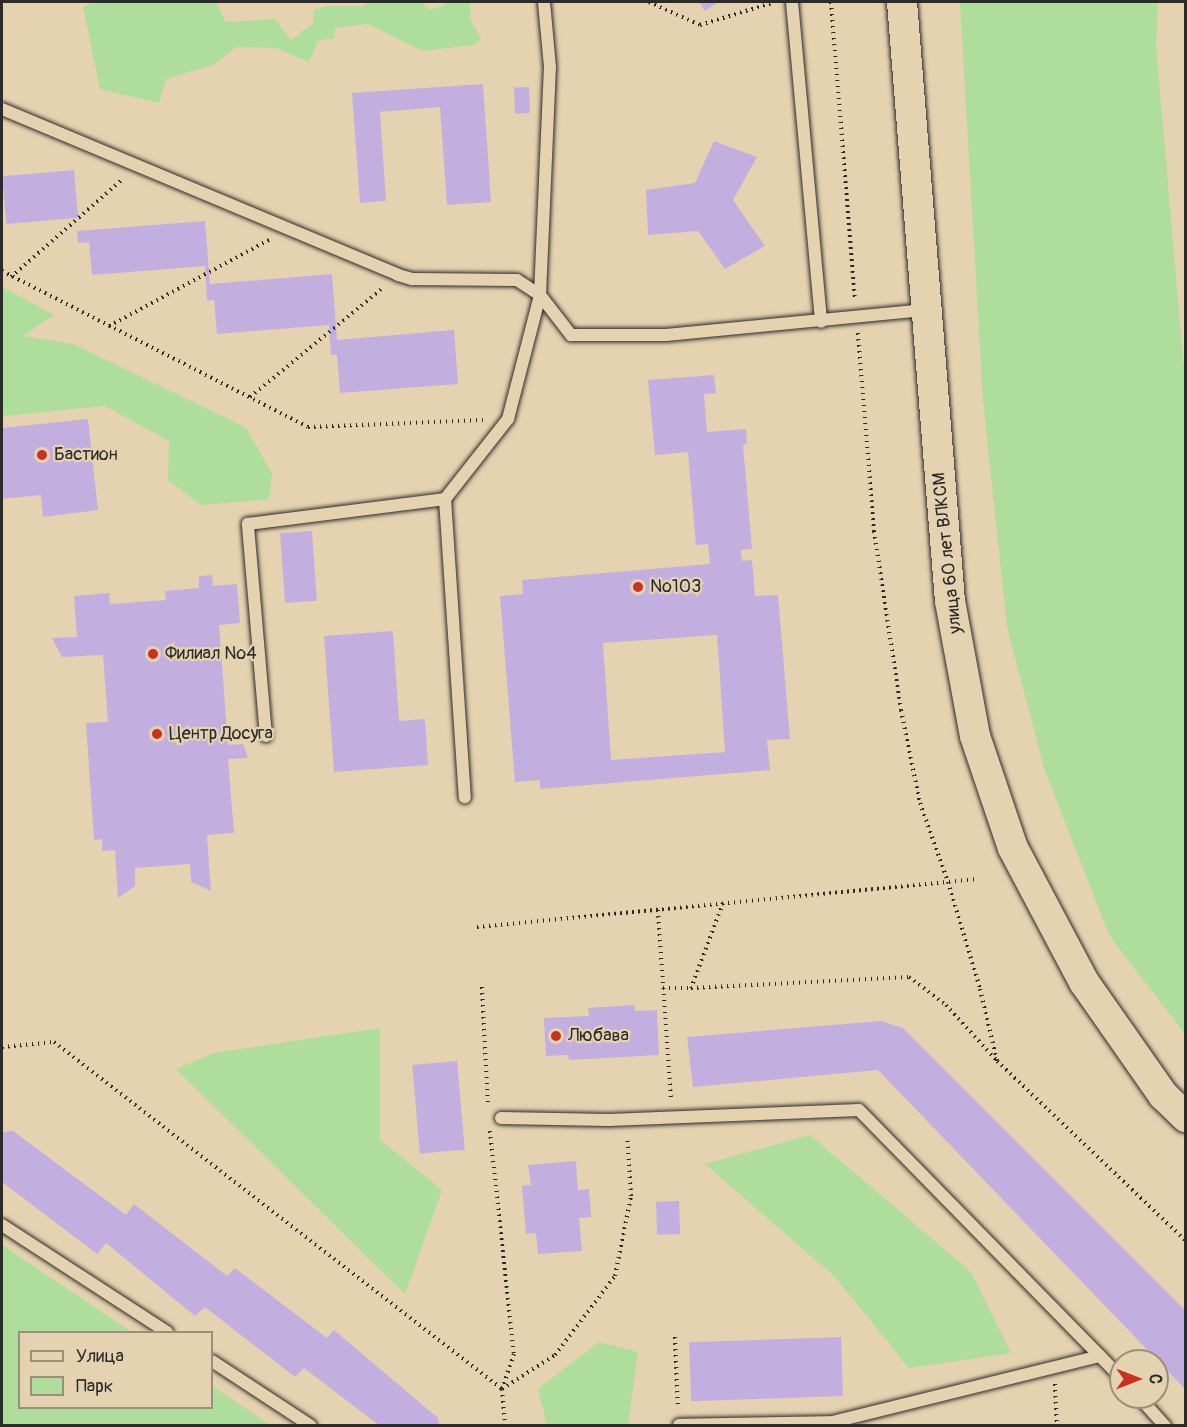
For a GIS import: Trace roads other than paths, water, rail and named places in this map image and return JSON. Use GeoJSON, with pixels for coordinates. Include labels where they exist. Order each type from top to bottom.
{"type":"FeatureCollection","features":[{"type":"Feature","properties":{"kind":"street","name":"улица 60 лет ВЛКСМ"},"geometry":{"type":"LineString","coordinates":[[902,2],[950,601],[975,736],[1013,849],[1083,982],[1163,1095],[1185,1118]]}},
{"type":"Feature","properties":{"kind":"lane"},"geometry":{"type":"LineString","coordinates":[[465,797],[444,499],[508,419],[540,295],[550,68],[544,2]]}},
{"type":"Feature","properties":{"kind":"lane"},"geometry":{"type":"LineString","coordinates":[[792,2],[821,322]]}},
{"type":"Feature","properties":{"kind":"lane"},"geometry":{"type":"LineString","coordinates":[[2,109],[140,164],[398,275],[412,279],[517,280],[540,295],[571,335],[666,335],[821,322],[927,310]]}},
{"type":"Feature","properties":{"kind":"lane"},"geometry":{"type":"LineString","coordinates":[[266,736],[248,524],[444,499]]}},
{"type":"Feature","properties":{"kind":"lane"},"geometry":{"type":"LineString","coordinates":[[495,1118],[627,1119],[859,1110],[1109,1365]]}},
{"type":"Feature","properties":{"kind":"lane"},"geometry":{"type":"LineString","coordinates":[[2,1225],[165,1331]]}},
{"type":"Feature","properties":{"kind":"lane"},"geometry":{"type":"LineString","coordinates":[[679,1425],[861,1420],[1100,1356]]}},
{"type":"Feature","properties":{"kind":"lane"},"geometry":{"type":"LineString","coordinates":[[213,1362],[310,1425]]}},
{"type":"Feature","properties":{"kind":"lane"},"geometry":{"type":"LineString","coordinates":[[1150,1409],[1165,1425]]}},
{"type":"Feature","properties":{"kind":"place","name":"Бастион"},"geometry":{"type":"Point","coordinates":[42,455]}},
{"type":"Feature","properties":{"kind":"place","name":"№103"},"geometry":{"type":"Point","coordinates":[638,587]}},
{"type":"Feature","properties":{"kind":"place","name":"Филиал №4"},"geometry":{"type":"Point","coordinates":[153,654]}},
{"type":"Feature","properties":{"kind":"place","name":"Центр Досуга"},"geometry":{"type":"Point","coordinates":[157,734]}},
{"type":"Feature","properties":{"kind":"place","name":"Любава"},"geometry":{"type":"Point","coordinates":[556,1036]}}]}
